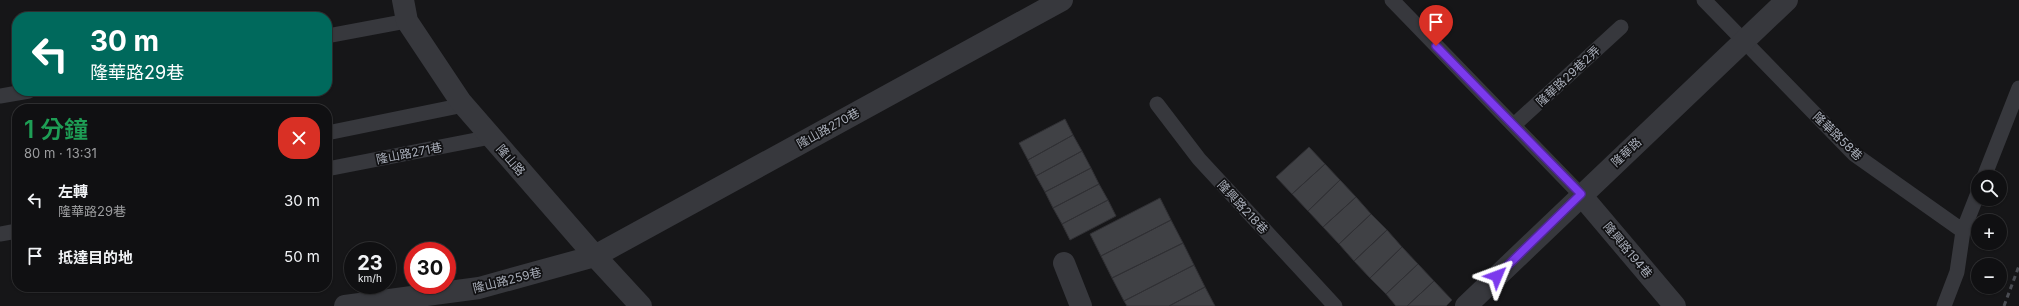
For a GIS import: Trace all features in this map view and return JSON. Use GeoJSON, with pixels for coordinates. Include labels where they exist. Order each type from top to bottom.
{"type":"FeatureCollection","features":[{"type":"Feature","properties":{"kind":"street","name":"隆山路"},"geometry":{"type":"LineString","coordinates":[[403,0],[407,22],[464,105],[595,256],[641,306]]}},
{"type":"Feature","properties":{"kind":"street","name":"隆山路270巷"},"geometry":{"type":"LineString","coordinates":[[595,256],[1062,0]]}},
{"type":"Feature","properties":{"kind":"street","name":"隆華路"},"geometry":{"type":"LineString","coordinates":[[1466,306],[1581,194],[1787,0]]}},
{"type":"Feature","properties":{"kind":"street","name":"隆興路194巷"},"geometry":{"type":"LineString","coordinates":[[1581,194],[1675,306]]}},
{"type":"Feature","properties":{"kind":"street","name":"隆山路259巷"},"geometry":{"type":"LineString","coordinates":[[345,306],[479,288],[595,256]]}},
{"type":"Feature","properties":{"kind":"street"},"geometry":{"type":"LineString","coordinates":[[1064,263],[1082,306]]}},
{"type":"Feature","properties":{"kind":"lane"},"geometry":{"type":"LineString","coordinates":[[1392,0],[1581,194]]}},
{"type":"Feature","properties":{"kind":"lane","name":"隆華路58巷"},"geometry":{"type":"LineString","coordinates":[[1704,0],[1854,154],[1963,231]]}},
{"type":"Feature","properties":{"kind":"lane"},"geometry":{"type":"LineString","coordinates":[[332,35],[407,22]]}},
{"type":"Feature","properties":{"kind":"lane","name":"隆華路29巷2弄"},"geometry":{"type":"LineString","coordinates":[[1514,125],[1622,27]]}},
{"type":"Feature","properties":{"kind":"lane"},"geometry":{"type":"LineString","coordinates":[[1987,170],[2019,88]]}},
{"type":"Feature","properties":{"kind":"lane"},"geometry":{"type":"LineString","coordinates":[[0,96],[12,94]]}},
{"type":"Feature","properties":{"kind":"lane","name":"隆興路218巷"},"geometry":{"type":"LineString","coordinates":[[1157,104],[1199,160],[1336,306]]}},
{"type":"Feature","properties":{"kind":"lane"},"geometry":{"type":"LineString","coordinates":[[332,132],[464,105]]}},
{"type":"Feature","properties":{"kind":"lane","name":"隆山路271巷"},"geometry":{"type":"LineString","coordinates":[[332,168],[491,136]]}},
{"type":"Feature","properties":{"kind":"lane"},"geometry":{"type":"LineString","coordinates":[[1944,306],[1957,272],[1963,231],[1973,206]]}},
{"type":"Feature","properties":{"kind":"lane"},"geometry":{"type":"LineString","coordinates":[[0,234],[12,232]]}},
{"type":"Feature","properties":{"kind":"building"},"geometry":{"type":"Polygon","coordinates":[[[1065,119],[1073,135],[1028,160],[1019,143],[1065,119]]]}},
{"type":"Feature","properties":{"kind":"building"},"geometry":{"type":"Polygon","coordinates":[[[1073,135],[1082,151],[1036,176],[1028,160],[1073,135]]]}},
{"type":"Feature","properties":{"kind":"building"},"geometry":{"type":"Polygon","coordinates":[[[1309,147],[1325,164],[1292,194],[1276,177],[1309,147]]]}},
{"type":"Feature","properties":{"kind":"building"},"geometry":{"type":"Polygon","coordinates":[[[1082,151],[1091,168],[1045,192],[1036,176],[1082,151]]]}},
{"type":"Feature","properties":{"kind":"building"},"geometry":{"type":"Polygon","coordinates":[[[1325,164],[1340,180],[1308,211],[1292,194],[1325,164]]]}},
{"type":"Feature","properties":{"kind":"building"},"geometry":{"type":"Polygon","coordinates":[[[1091,168],[1099,184],[1053,208],[1045,192],[1091,168]]]}},
{"type":"Feature","properties":{"kind":"building"},"geometry":{"type":"Polygon","coordinates":[[[1340,180],[1356,197],[1323,227],[1308,211],[1340,180]]]}},
{"type":"Feature","properties":{"kind":"building"},"geometry":{"type":"Polygon","coordinates":[[[1099,184],[1108,200],[1062,224],[1053,208],[1099,184]]]}},
{"type":"Feature","properties":{"kind":"building"},"geometry":{"type":"Polygon","coordinates":[[[1356,197],[1371,214],[1339,244],[1323,227],[1356,197]]]}},
{"type":"Feature","properties":{"kind":"building"},"geometry":{"type":"Polygon","coordinates":[[[1160,198],[1171,220],[1101,256],[1090,234],[1160,198]]]}},
{"type":"Feature","properties":{"kind":"building"},"geometry":{"type":"Polygon","coordinates":[[[1108,200],[1116,216],[1070,240],[1062,224],[1108,200]]]}},
{"type":"Feature","properties":{"kind":"building"},"geometry":{"type":"Polygon","coordinates":[[[1371,214],[1387,230],[1354,261],[1339,244],[1371,214]]]}},
{"type":"Feature","properties":{"kind":"building"},"geometry":{"type":"Polygon","coordinates":[[[1171,220],[1183,243],[1112,278],[1101,256],[1171,220]]]}},
{"type":"Feature","properties":{"kind":"building"},"geometry":{"type":"Polygon","coordinates":[[[1387,230],[1402,247],[1370,278],[1354,261],[1387,230]]]}},
{"type":"Feature","properties":{"kind":"building"},"geometry":{"type":"Polygon","coordinates":[[[1183,243],[1194,265],[1124,301],[1112,278],[1183,243]]]}},
{"type":"Feature","properties":{"kind":"building"},"geometry":{"type":"Polygon","coordinates":[[[1402,247],[1418,264],[1386,294],[1370,278],[1402,247]]]}},
{"type":"Feature","properties":{"kind":"building"},"geometry":{"type":"Polygon","coordinates":[[[1418,264],[1434,281],[1407,306],[1396,306],[1386,294],[1418,264]]]}},
{"type":"Feature","properties":{"kind":"building"},"geometry":{"type":"Polygon","coordinates":[[[1194,265],[1205,287],[1169,306],[1127,306],[1124,301],[1194,265]]]}},
{"type":"Feature","properties":{"kind":"building"},"geometry":{"type":"Polygon","coordinates":[[[1434,281],[1452,300],[1446,306],[1407,306],[1434,281]]]}},
{"type":"Feature","properties":{"kind":"building"},"geometry":{"type":"Polygon","coordinates":[[[1205,287],[1215,306],[1169,306],[1205,287]]]}},
{"type":"Feature","properties":{"kind":"railway"},"geometry":{"type":"LineString","coordinates":[[2004,306],[2019,266]]}},
{"type":"Feature","properties":{"kind":"route"},"geometry":{"type":"LineString","coordinates":[[1436,46],[1581,194],[1497,276]]}}]}
